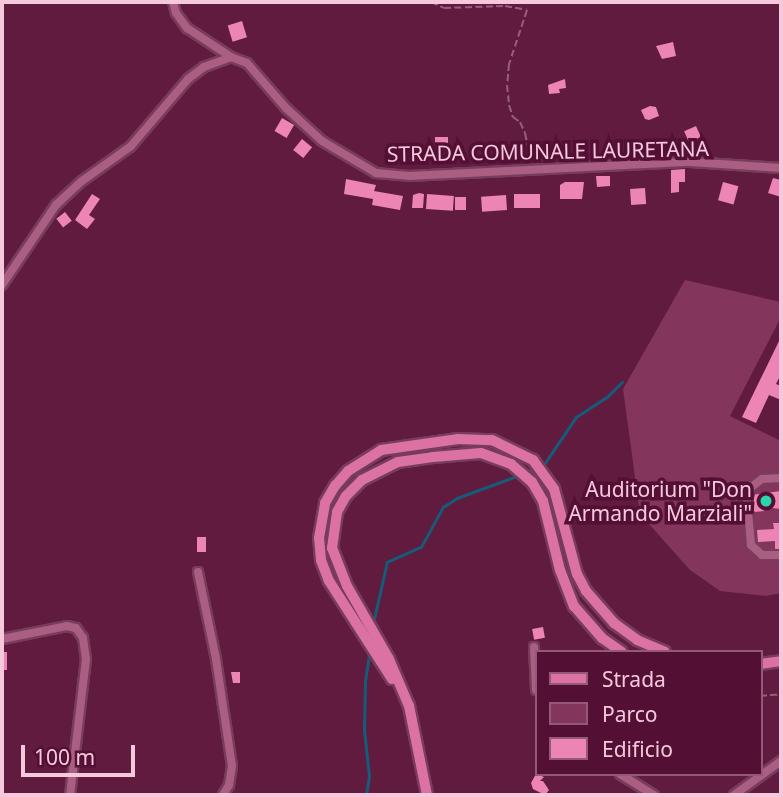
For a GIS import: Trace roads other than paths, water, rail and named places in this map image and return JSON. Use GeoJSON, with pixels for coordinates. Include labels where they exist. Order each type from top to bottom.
{"type":"FeatureCollection","features":[{"type":"Feature","properties":{"kind":"main road"},"geometry":{"type":"LineString","coordinates":[[409,706],[329,581],[321,560],[319,538],[325,503],[335,486],[364,459],[397,447],[458,439],[492,440],[533,460],[554,489],[571,555],[586,592],[614,623],[638,640],[660,650]]}},
{"type":"Feature","properties":{"kind":"main road"},"geometry":{"type":"LineString","coordinates":[[427,795],[409,706],[389,659],[338,567],[332,548],[337,512],[346,496],[362,480],[398,462],[481,453],[496,457],[522,472],[543,501],[560,569],[574,606],[602,638],[619,650]]}},
{"type":"Feature","properties":{"kind":"main road"},"geometry":{"type":"LineString","coordinates":[[762,664],[781,662]]}},
{"type":"Feature","properties":{"kind":"street","name":"STRADA COMUNALE LAURETANA"},"geometry":{"type":"LineString","coordinates":[[173,2],[176,13],[187,28],[230,57],[247,63],[261,75],[286,108],[322,141],[376,173],[409,176],[690,162],[781,167]]}},
{"type":"Feature","properties":{"kind":"street"},"geometry":{"type":"LineString","coordinates":[[2,285],[56,205],[82,181],[131,146],[188,79],[204,67],[230,57]]}},
{"type":"Feature","properties":{"kind":"street"},"geometry":{"type":"LineString","coordinates":[[781,478],[762,479],[750,488],[747,500],[751,545],[762,555],[781,555]]}},
{"type":"Feature","properties":{"kind":"street"},"geometry":{"type":"LineString","coordinates":[[198,572],[216,659],[232,766],[229,785],[223,795]]}},
{"type":"Feature","properties":{"kind":"street"},"geometry":{"type":"LineString","coordinates":[[2,639],[67,625],[76,628],[83,638],[86,659],[70,795]]}},
{"type":"Feature","properties":{"kind":"street"},"geometry":{"type":"LineString","coordinates":[[762,775],[781,761]]}},
{"type":"Feature","properties":{"kind":"street"},"geometry":{"type":"LineString","coordinates":[[623,776],[654,795]]}},
{"type":"Feature","properties":{"kind":"street"},"geometry":{"type":"LineString","coordinates":[[734,795],[760,776]]}},
{"type":"Feature","properties":{"kind":"waterway"},"geometry":{"type":"LineString","coordinates":[[545,463],[576,417],[607,397],[622,382]]}},
{"type":"Feature","properties":{"kind":"waterway"},"geometry":{"type":"LineString","coordinates":[[374,619],[387,562],[421,547],[443,507],[457,498],[517,476]]}},
{"type":"Feature","properties":{"kind":"waterway"},"geometry":{"type":"LineString","coordinates":[[366,795],[369,776],[364,730],[365,681],[369,656]]}},
{"type":"Feature","properties":{"kind":"place","name":"Auditorium \"Don Armando Marziali\""},"geometry":{"type":"Point","coordinates":[766,501]}}]}
